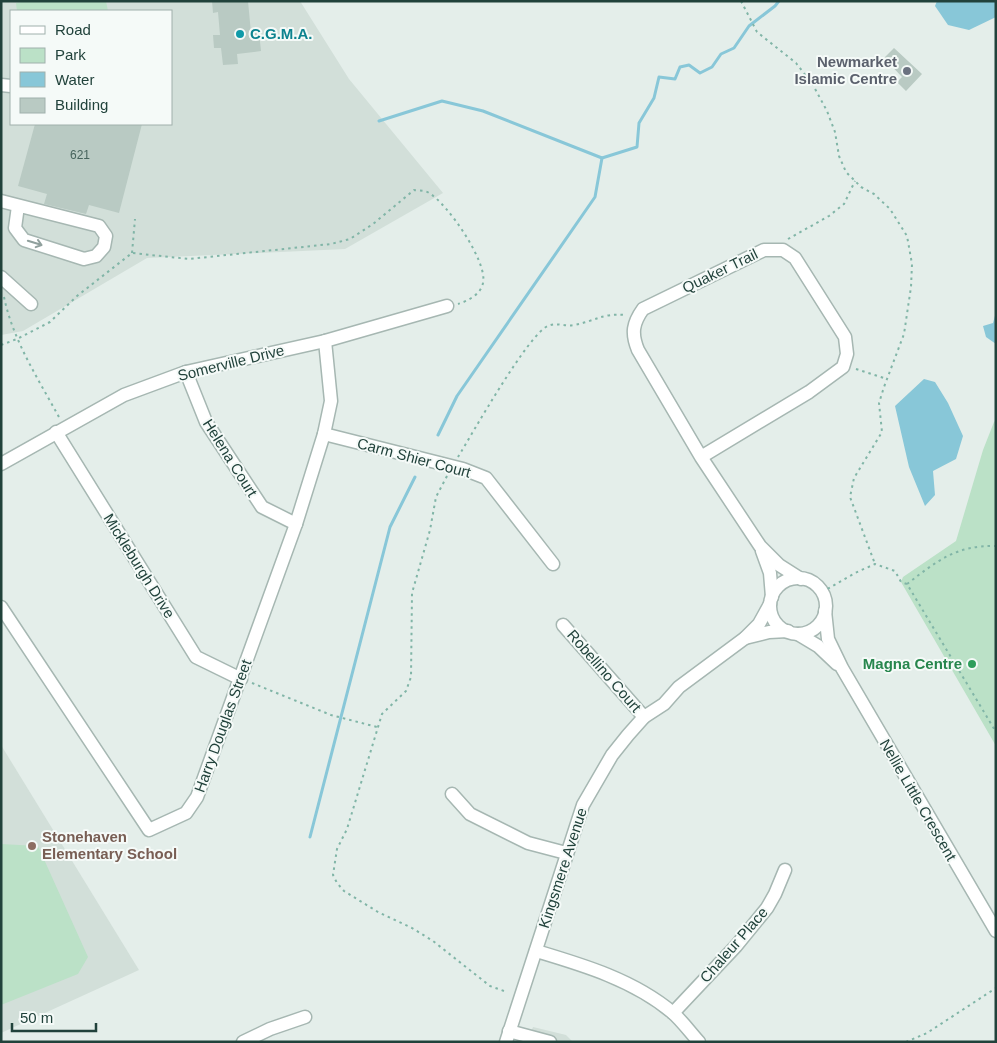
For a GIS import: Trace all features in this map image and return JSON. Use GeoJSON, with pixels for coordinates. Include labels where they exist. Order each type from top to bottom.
{"type":"FeatureCollection","features":[{"type":"Feature","properties":{"kind":"street"},"geometry":{"type":"LineString","coordinates":[[1,201],[99,226],[106,236],[104,247],[96,256],[84,259],[24,240],[15,228],[18,206]]}},
{"type":"Feature","properties":{"kind":"street","name":"Quaker Trail"},"geometry":{"type":"LineString","coordinates":[[638,317],[643,309],[764,250],[783,250]]}},
{"type":"Feature","properties":{"kind":"street"},"geometry":{"type":"LineString","coordinates":[[701,456],[809,392],[843,368],[847,346],[841,329],[795,258],[783,250]]}},
{"type":"Feature","properties":{"kind":"street"},"geometry":{"type":"LineString","coordinates":[[1,277],[31,304]]}},
{"type":"Feature","properties":{"kind":"street","name":"Somerville Drive"},"geometry":{"type":"LineString","coordinates":[[1,464],[124,395],[186,372],[325,341],[447,306]]}},
{"type":"Feature","properties":{"kind":"street"},"geometry":{"type":"LineString","coordinates":[[638,317],[633,335],[634,341],[701,456],[760,546],[778,565],[814,584],[822,592],[825,601],[825,611],[817,626],[808,632],[793,632],[775,622],[772,614],[770,574],[760,546]]}},
{"type":"Feature","properties":{"kind":"street","name":"Harry Douglas Street"},"geometry":{"type":"LineString","coordinates":[[1,607],[149,830],[186,812],[197,797],[241,679],[296,524],[324,434],[331,400],[325,341]]}},
{"type":"Feature","properties":{"kind":"street","name":"Helena Court"},"geometry":{"type":"LineString","coordinates":[[186,372],[206,422],[262,507],[296,524]]}},
{"type":"Feature","properties":{"kind":"street","name":"Mickleburgh Drive"},"geometry":{"type":"LineString","coordinates":[[61,430],[196,657],[241,679]]}},
{"type":"Feature","properties":{"kind":"street","name":"Carm Shier Court"},"geometry":{"type":"LineString","coordinates":[[324,434],[452,466],[486,478],[553,564]]}},
{"type":"Feature","properties":{"kind":"street"},"geometry":{"type":"LineString","coordinates":[[771,600],[777,588],[784,582],[802,578]]}},
{"type":"Feature","properties":{"kind":"street","name":"Kingsmere Avenue"},"geometry":{"type":"LineString","coordinates":[[507,1037],[582,805],[612,756],[644,717],[664,704],[678,687],[746,638],[759,624],[771,600]]}},
{"type":"Feature","properties":{"kind":"street","name":"Nellie Little Crescent"},"geometry":{"type":"LineString","coordinates":[[825,611],[828,639],[842,668],[996,931]]}},
{"type":"Feature","properties":{"kind":"street","name":"Robellino Court"},"geometry":{"type":"LineString","coordinates":[[563,625],[644,717]]}},
{"type":"Feature","properties":{"kind":"street","name":"Kingsmere Avenue"},"geometry":{"type":"LineString","coordinates":[[746,638],[769,632],[793,632]]}},
{"type":"Feature","properties":{"kind":"street","name":"Nellie Little Crescent"},"geometry":{"type":"LineString","coordinates":[[793,632],[818,646],[842,668]]}},
{"type":"Feature","properties":{"kind":"street"},"geometry":{"type":"LineString","coordinates":[[452,794],[470,814],[528,843],[566,853]]}},
{"type":"Feature","properties":{"kind":"street","name":"Chaleur Place"},"geometry":{"type":"LineString","coordinates":[[673,1013],[736,946],[767,908],[776,894],[785,870]]}},
{"type":"Feature","properties":{"kind":"street"},"geometry":{"type":"LineString","coordinates":[[536,951],[619,980],[673,1013],[699,1042]]}},
{"type":"Feature","properties":{"kind":"street"},"geometry":{"type":"LineString","coordinates":[[243,1042],[270,1029],[305,1018]]}},
{"type":"Feature","properties":{"kind":"street"},"geometry":{"type":"LineString","coordinates":[[507,1037],[545,1041]]}},
{"type":"Feature","properties":{"kind":"path"},"geometry":{"type":"LineString","coordinates":[[741,1],[757,30],[796,63],[813,85],[827,111],[835,132],[839,156],[846,172],[890,209],[907,236],[912,264],[911,286],[904,334],[879,403],[882,432],[854,478],[850,497],[875,564]]}},
{"type":"Feature","properties":{"kind":"path"},"geometry":{"type":"LineString","coordinates":[[783,250],[788,238],[809,229],[844,204],[855,181]]}},
{"type":"Feature","properties":{"kind":"path"},"geometry":{"type":"LineString","coordinates":[[1,345],[50,322],[77,296],[132,253],[189,259],[331,244],[350,239],[414,190],[428,192],[446,206],[472,245],[481,264],[484,281],[481,290],[466,302],[447,306]]}},
{"type":"Feature","properties":{"kind":"path"},"geometry":{"type":"LineString","coordinates":[[132,253],[135,219]]}},
{"type":"Feature","properties":{"kind":"path"},"geometry":{"type":"LineString","coordinates":[[3,292],[6,309],[17,339],[61,430]]}},
{"type":"Feature","properties":{"kind":"path"},"geometry":{"type":"LineString","coordinates":[[504,991],[490,986],[433,941],[412,928],[378,912],[344,891],[337,884],[334,875],[337,849],[347,829],[382,714],[406,691],[411,677],[412,593],[430,530],[436,497],[452,466],[519,358],[536,335],[547,326],[560,324],[572,326],[611,314],[638,317]]}},
{"type":"Feature","properties":{"kind":"path"},"geometry":{"type":"LineString","coordinates":[[844,364],[887,379]]}},
{"type":"Feature","properties":{"kind":"path"},"geometry":{"type":"LineString","coordinates":[[906,584],[941,558],[965,548],[996,546]]}},
{"type":"Feature","properties":{"kind":"path"},"geometry":{"type":"LineString","coordinates":[[822,592],[855,572],[875,564],[895,571],[901,582],[906,584],[996,732]]}},
{"type":"Feature","properties":{"kind":"path"},"geometry":{"type":"LineString","coordinates":[[241,679],[331,715],[377,727]]}},
{"type":"Feature","properties":{"kind":"path"},"geometry":{"type":"LineString","coordinates":[[906,1042],[928,1033],[996,988]]}},
{"type":"Feature","properties":{"kind":"shaded area"},"geometry":{"type":"Polygon","coordinates":[[[1,1],[300,1],[349,79],[443,193],[345,249],[147,258],[23,331],[1,335],[1,1]]]}},
{"type":"Feature","properties":{"kind":"shaded area","name":"Stonehaven Elementary School"},"geometry":{"type":"Polygon","coordinates":[[[1,745],[139,970],[1,1033],[1,745]]]}},
{"type":"Feature","properties":{"kind":"shaded area"},"geometry":{"type":"Polygon","coordinates":[[[533,1027],[566,1035],[573,1042],[527,1042],[533,1027]]]}},
{"type":"Feature","properties":{"kind":"green space"},"geometry":{"type":"Polygon","coordinates":[[[27,1],[106,1],[108,10],[17,10],[16,3],[27,1]]]}},
{"type":"Feature","properties":{"kind":"green space","name":"Magna Centre"},"geometry":{"type":"Polygon","coordinates":[[[996,420],[996,746],[901,582],[903,577],[956,541],[983,450],[996,420]]]}},
{"type":"Feature","properties":{"kind":"green space"},"geometry":{"type":"Polygon","coordinates":[[[1,844],[38,846],[88,957],[78,974],[1,1005],[1,844]]]}},
{"type":"Feature","properties":{"kind":"water"},"geometry":{"type":"Polygon","coordinates":[[[937,1],[996,1],[996,17],[969,30],[948,25],[935,6],[937,1]]]}},
{"type":"Feature","properties":{"kind":"water"},"geometry":{"type":"Polygon","coordinates":[[[996,312],[996,344],[986,337],[983,326],[993,323],[996,312]]]}},
{"type":"Feature","properties":{"kind":"water"},"geometry":{"type":"Polygon","coordinates":[[[924,379],[935,382],[948,403],[963,436],[956,459],[933,471],[935,495],[925,506],[909,467],[895,406],[924,379]]]}},
{"type":"Feature","properties":{"kind":"building","name":"C.G.M.A."},"geometry":{"type":"Polygon","coordinates":[[[212,1],[248,1],[251,33],[259,32],[261,51],[237,54],[238,64],[223,65],[221,48],[214,48],[213,35],[220,35],[218,12],[213,13],[212,1]]]}},
{"type":"Feature","properties":{"kind":"building","name":"Newmarket Islamic Centre"},"geometry":{"type":"Polygon","coordinates":[[[894,48],[922,74],[906,91],[897,82],[902,77],[884,58],[894,48]]]}},
{"type":"Feature","properties":{"kind":"building"},"geometry":{"type":"Polygon","coordinates":[[[35,125],[142,125],[119,213],[89,205],[86,214],[44,204],[47,194],[18,186],[35,125]]]}},
{"type":"Feature","properties":{"kind":"waterway"},"geometry":{"type":"LineString","coordinates":[[379,121],[442,101],[483,111],[602,158],[637,147],[639,123],[654,98],[659,77],[675,79],[680,67],[689,65],[700,73],[712,67],[721,54],[734,48],[749,26],[779,1]]}},
{"type":"Feature","properties":{"kind":"waterway"},"geometry":{"type":"LineString","coordinates":[[438,435],[457,396],[595,197],[602,158]]}},
{"type":"Feature","properties":{"kind":"waterway"},"geometry":{"type":"LineString","coordinates":[[310,837],[390,527],[415,477]]}},
{"type":"Feature","properties":{"kind":"place","name":"C.G.M.A."},"geometry":{"type":"Point","coordinates":[240,34]}},
{"type":"Feature","properties":{"kind":"place","name":"Newmarket Islamic Centre"},"geometry":{"type":"Point","coordinates":[907,71]}},
{"type":"Feature","properties":{"kind":"place","name":"Magna Centre"},"geometry":{"type":"Point","coordinates":[972,664]}},
{"type":"Feature","properties":{"kind":"place","name":"Stonehaven Elementary School"},"geometry":{"type":"Point","coordinates":[32,846]}}]}
